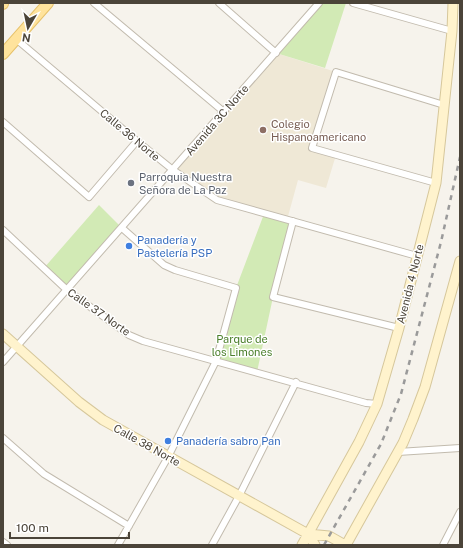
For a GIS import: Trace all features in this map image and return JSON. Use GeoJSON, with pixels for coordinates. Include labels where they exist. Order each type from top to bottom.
{"type":"FeatureCollection","features":[{"type":"Feature","properties":{"kind":"main road"},"geometry":{"type":"LineString","coordinates":[[3,54],[48,3]]}},
{"type":"Feature","properties":{"kind":"main road","name":"Avenida 4 Norte"},"geometry":{"type":"LineString","coordinates":[[302,545],[359,442],[377,404],[399,328],[436,184],[452,31],[453,3]]}},
{"type":"Feature","properties":{"kind":"main road"},"geometry":{"type":"LineString","coordinates":[[346,545],[406,437],[425,387],[460,261]]}},
{"type":"Feature","properties":{"kind":"main road","name":"Calle 38 Norte"},"geometry":{"type":"LineString","coordinates":[[3,334],[79,402],[103,420],[308,534],[329,536],[346,545]]}},
{"type":"Feature","properties":{"kind":"main road","name":"Calle 38 Norte"},"geometry":{"type":"LineString","coordinates":[[308,534],[315,545]]}},
{"type":"Feature","properties":{"kind":"street"},"geometry":{"type":"LineString","coordinates":[[94,3],[224,112]]}},
{"type":"Feature","properties":{"kind":"street"},"geometry":{"type":"LineString","coordinates":[[219,3],[276,53]]}},
{"type":"Feature","properties":{"kind":"street","name":"Avenida 3C Norte"},"geometry":{"type":"LineString","coordinates":[[3,362],[319,3]]}},
{"type":"Feature","properties":{"kind":"street"},"geometry":{"type":"LineString","coordinates":[[353,3],[452,31]]}},
{"type":"Feature","properties":{"kind":"street","name":"Calle 36 Norte"},"geometry":{"type":"LineString","coordinates":[[16,39],[136,141],[173,170],[217,200],[417,256]]}},
{"type":"Feature","properties":{"kind":"street"},"geometry":{"type":"LineString","coordinates":[[436,184],[312,148],[336,72],[444,105]]}},
{"type":"Feature","properties":{"kind":"street"},"geometry":{"type":"LineString","coordinates":[[3,122],[89,197],[136,141]]}},
{"type":"Feature","properties":{"kind":"street"},"geometry":{"type":"LineString","coordinates":[[293,221],[274,297],[399,328]]}},
{"type":"Feature","properties":{"kind":"street"},"geometry":{"type":"LineString","coordinates":[[118,545],[168,457],[216,360],[236,289],[175,270],[164,265],[122,228]]}},
{"type":"Feature","properties":{"kind":"street","name":"Calle 37 Norte"},"geometry":{"type":"LineString","coordinates":[[3,230],[67,290],[129,335],[142,341],[377,404]]}},
{"type":"Feature","properties":{"kind":"street"},"geometry":{"type":"LineString","coordinates":[[212,545],[239,496],[296,382]]}},
{"type":"Feature","properties":{"kind":"street"},"geometry":{"type":"LineString","coordinates":[[3,438],[44,474],[129,526]]}},
{"type":"Feature","properties":{"kind":"street"},"geometry":{"type":"LineString","coordinates":[[398,452],[460,448]]}},
{"type":"Feature","properties":{"kind":"street"},"geometry":{"type":"LineString","coordinates":[[443,545],[460,512]]}},
{"type":"Feature","properties":{"kind":"street"},"geometry":{"type":"LineString","coordinates":[[3,542],[7,545]]}},
{"type":"Feature","properties":{"kind":"shaded area","name":"Colegio Hispanoamericano"},"geometry":{"type":"Polygon","coordinates":[[[276,53],[336,72],[312,148],[336,155],[326,188],[298,180],[287,220],[217,200],[173,170],[276,53]]]}},
{"type":"Feature","properties":{"kind":"green space"},"geometry":{"type":"Polygon","coordinates":[[[319,3],[346,3],[325,68],[276,53],[319,3]]]}},
{"type":"Feature","properties":{"kind":"green space"},"geometry":{"type":"Polygon","coordinates":[[[99,205],[122,228],[67,290],[44,268],[99,205]]]}},
{"type":"Feature","properties":{"kind":"green space","name":"Parque de los Limones"},"geometry":{"type":"Polygon","coordinates":[[[264,214],[293,221],[273,297],[257,372],[216,361],[236,288],[264,214]]]}},
{"type":"Feature","properties":{"kind":"railway"},"geometry":{"type":"LineString","coordinates":[[324,545],[381,444],[401,394],[441,242],[460,157]]}},
{"type":"Feature","properties":{"kind":"place","name":"Colegio Hispanoamericano"},"geometry":{"type":"Point","coordinates":[263,130]}},
{"type":"Feature","properties":{"kind":"place","name":"Parroquia Nuestra Señora de La Paz"},"geometry":{"type":"Point","coordinates":[131,183]}},
{"type":"Feature","properties":{"kind":"place","name":"Panadería y Pastelería PSP"},"geometry":{"type":"Point","coordinates":[129,246]}},
{"type":"Feature","properties":{"kind":"place","name":"Panadería sabro Pan"},"geometry":{"type":"Point","coordinates":[168,441]}}]}
